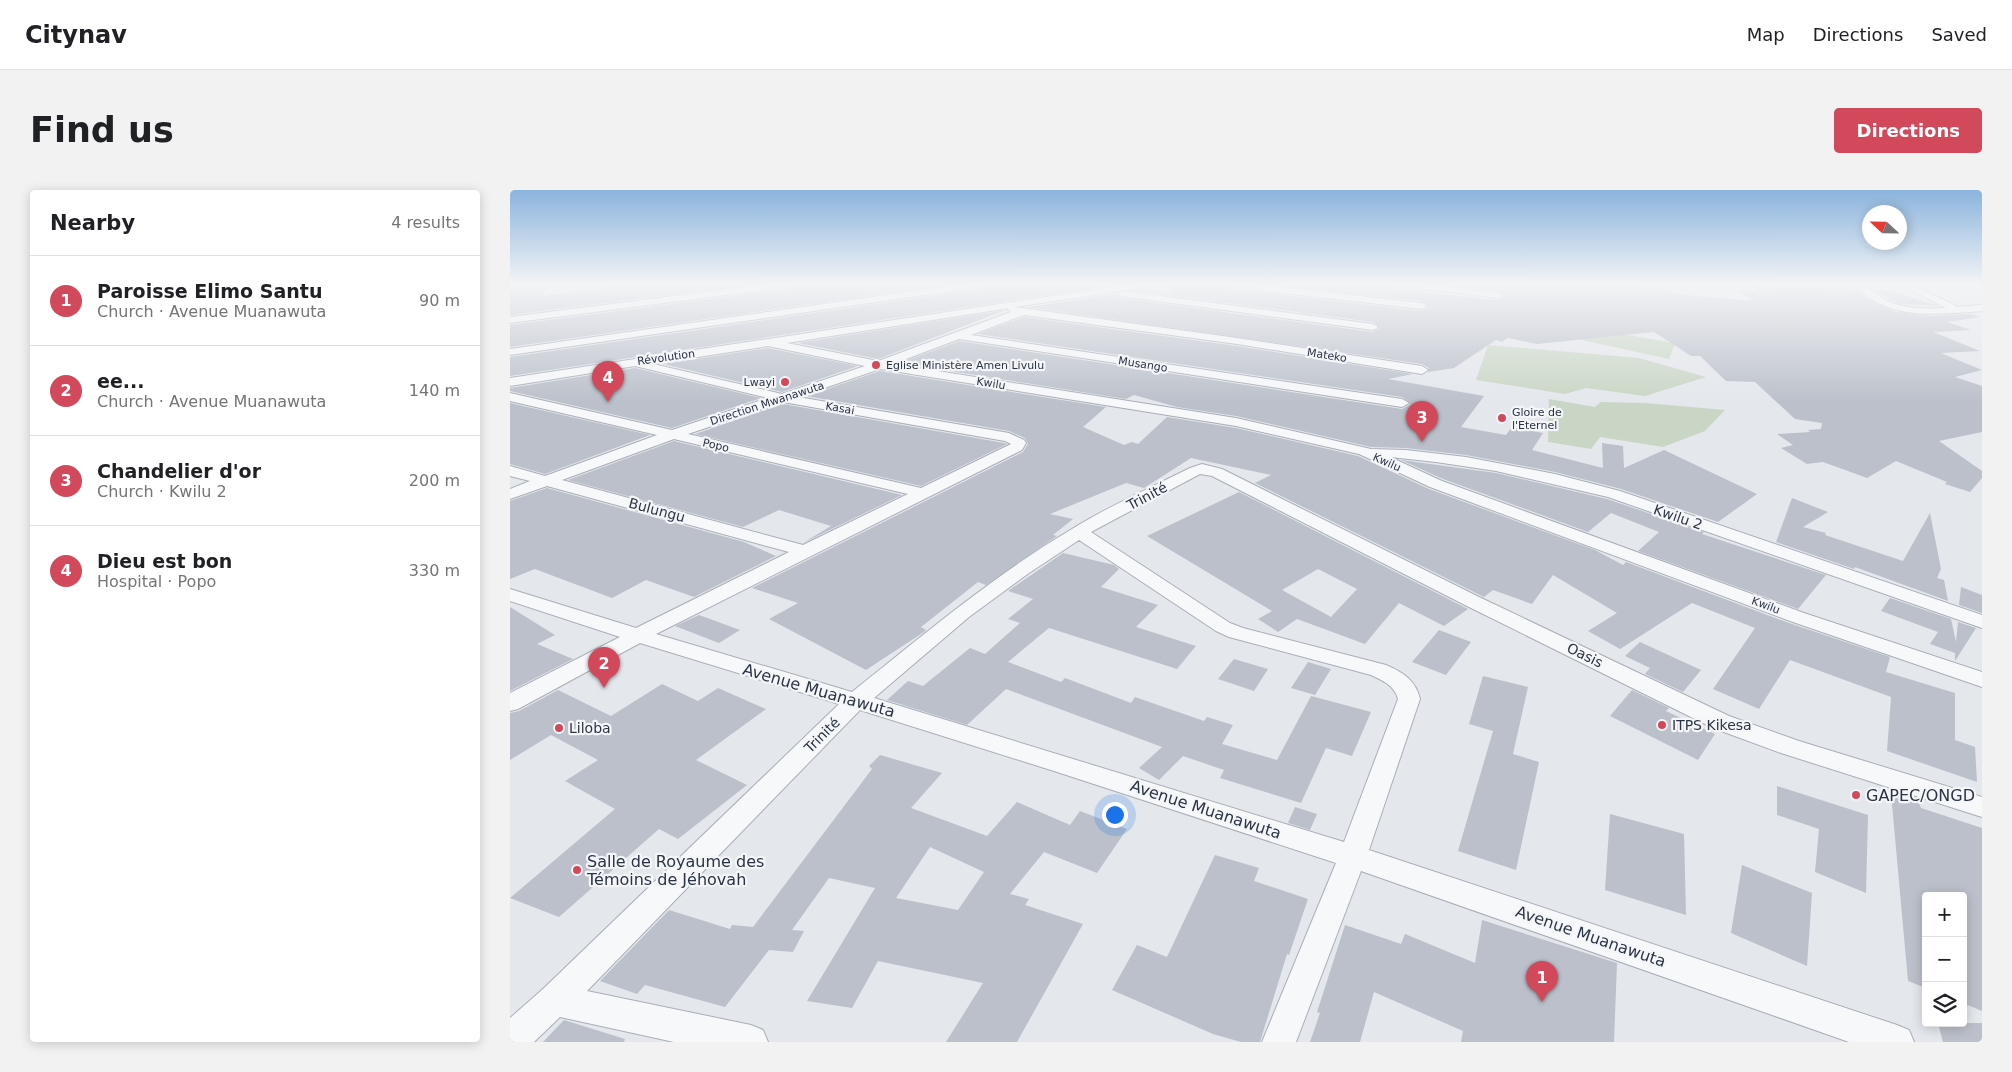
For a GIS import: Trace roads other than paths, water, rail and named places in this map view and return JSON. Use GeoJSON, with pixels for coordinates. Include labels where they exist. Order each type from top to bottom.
{"type":"FeatureCollection","features":[{"type":"Feature","properties":{"kind":"street"},"geometry":{"type":"LineString","coordinates":[[510,352],[705,324]]}},
{"type":"Feature","properties":{"kind":"street","name":"Musango"},"geometry":{"type":"LineString","coordinates":[[883,324],[1402,403]]}},
{"type":"Feature","properties":{"kind":"street","name":"Révolution"},"geometry":{"type":"LineString","coordinates":[[510,382],[883,324]]}},
{"type":"Feature","properties":{"kind":"street","name":"Direction Mwanawuta"},"geometry":{"type":"LineString","coordinates":[[510,494],[672,435],[879,365],[990,324]]}},
{"type":"Feature","properties":{"kind":"street","name":"Mateko"},"geometry":{"type":"LineString","coordinates":[[1110,324],[1422,370]]}},
{"type":"Feature","properties":{"kind":"street"},"geometry":{"type":"LineString","coordinates":[[1348,324],[1373,327]]}},
{"type":"Feature","properties":{"kind":"street","name":"Kwilu"},"geometry":{"type":"LineString","coordinates":[[766,342],[879,365],[1236,422],[1364,451],[1436,484],[1797,616],[1982,680]]}},
{"type":"Feature","properties":{"kind":"street","name":"Kasai"},"geometry":{"type":"LineString","coordinates":[[631,362],[784,398],[1009,437],[1019,443],[1017,447],[922,493]]}},
{"type":"Feature","properties":{"kind":"street","name":"Popo"},"geometry":{"type":"LineString","coordinates":[[510,397],[922,493]]}},
{"type":"Feature","properties":{"kind":"street","name":"Kwilu 2"},"geometry":{"type":"LineString","coordinates":[[1364,451],[1423,456],[1580,484],[1614,494],[1982,622]]}},
{"type":"Feature","properties":{"kind":"street","name":"Trinité"},"geometry":{"type":"LineString","coordinates":[[510,1041],[555,1000],[857,700],[962,613],[1022,569],[1079,532],[1202,469]]}},
{"type":"Feature","properties":{"kind":"street","name":"Oasis"},"geometry":{"type":"LineString","coordinates":[[1202,469],[1218,472],[1472,601],[1721,722],[1790,747],[1982,807]]}},
{"type":"Feature","properties":{"kind":"street","name":"Bulungu"},"geometry":{"type":"LineString","coordinates":[[510,471],[804,551]]}},
{"type":"Feature","properties":{"kind":"street"},"geometry":{"type":"LineString","coordinates":[[510,702],[634,636],[668,621],[922,493]]}},
{"type":"Feature","properties":{"kind":"street"},"geometry":{"type":"LineString","coordinates":[[1079,532],[1223,627],[1236,633],[1378,670],[1391,676],[1407,689],[1409,699],[1353,856],[1279,1042]]}},
{"type":"Feature","properties":{"kind":"street","name":"Avenue Muanawuta"},"geometry":{"type":"LineString","coordinates":[[510,595],[634,636],[857,700],[1353,856],[1896,1042]]}},
{"type":"Feature","properties":{"kind":"street"},"geometry":{"type":"LineString","coordinates":[[555,1000],[751,1042]]}},
{"type":"Feature","properties":{"kind":"place","name":"Eglise Ministère Amen Livulu"},"geometry":{"type":"Point","coordinates":[876,365]}},
{"type":"Feature","properties":{"kind":"place","name":"Lwayi"},"geometry":{"type":"Point","coordinates":[785,382]}},
{"type":"Feature","properties":{"kind":"place","name":"Dieu est bon"},"geometry":{"type":"Point","coordinates":[608,402]}},
{"type":"Feature","properties":{"kind":"place","name":"Gloire de l'Eternel"},"geometry":{"type":"Point","coordinates":[1502,418]}},
{"type":"Feature","properties":{"kind":"place","name":"Chandelier d'or"},"geometry":{"type":"Point","coordinates":[1422,442]}},
{"type":"Feature","properties":{"kind":"place","name":"ee..."},"geometry":{"type":"Point","coordinates":[604,688]}},
{"type":"Feature","properties":{"kind":"place","name":"ITPS Kikesa"},"geometry":{"type":"Point","coordinates":[1662,725]}},
{"type":"Feature","properties":{"kind":"place","name":"Liloba"},"geometry":{"type":"Point","coordinates":[559,728]}},
{"type":"Feature","properties":{"kind":"place","name":"GAPEC/ONGD"},"geometry":{"type":"Point","coordinates":[1856,795]}},
{"type":"Feature","properties":{"kind":"place","name":"Salle de Royaume des Témoins de Jéhovah"},"geometry":{"type":"Point","coordinates":[577,870]}},
{"type":"Feature","properties":{"kind":"place","name":"Paroisse Elimo Santu"},"geometry":{"type":"Point","coordinates":[1542,1002]}}]}
